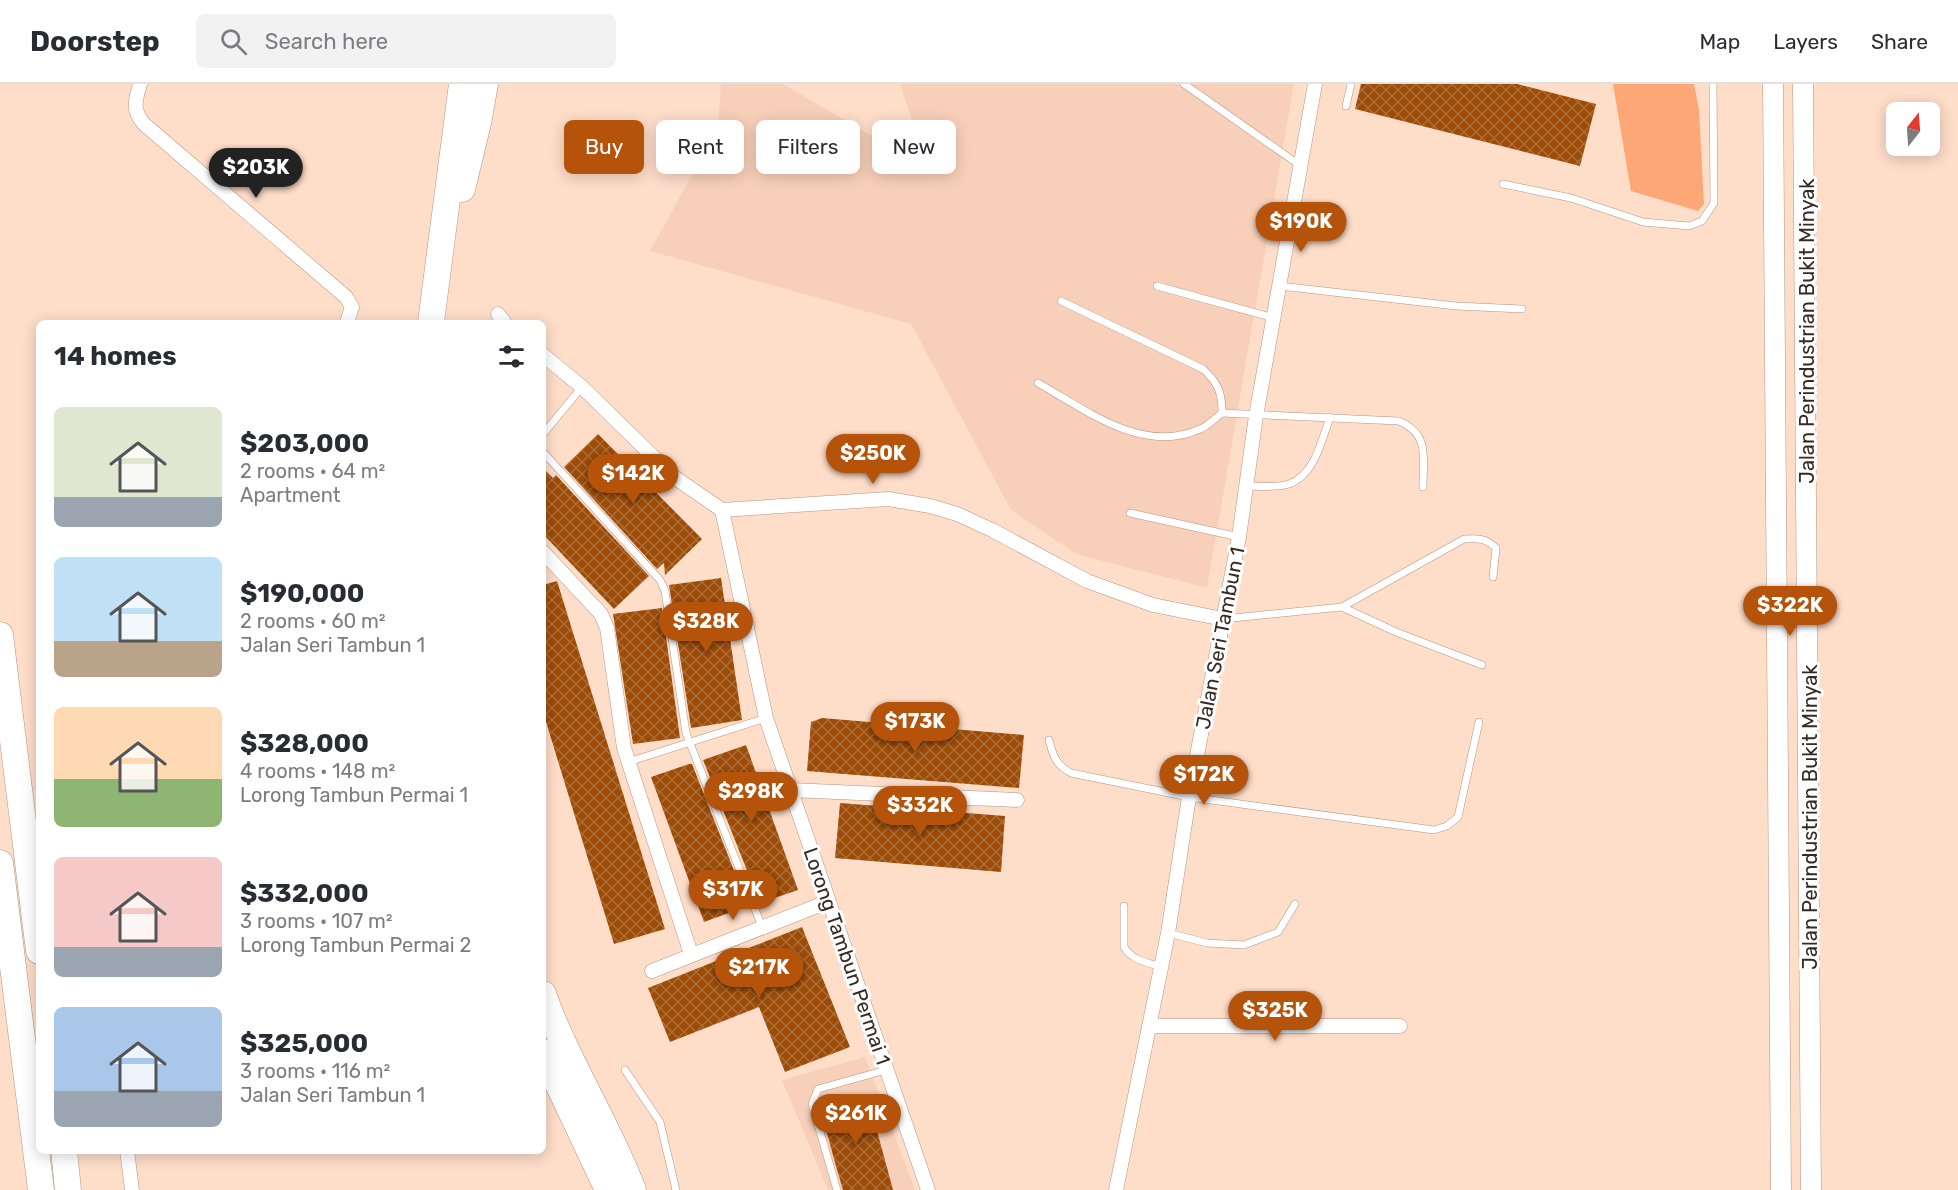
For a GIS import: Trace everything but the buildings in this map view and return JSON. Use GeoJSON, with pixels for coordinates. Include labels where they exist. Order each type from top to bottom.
{"type":"FeatureCollection","features":[{"type":"Feature","properties":{"kind":"highway"},"geometry":{"type":"LineString","coordinates":[[438,284],[462,84]]}},
{"type":"Feature","properties":{"kind":"highway"},"geometry":{"type":"LineString","coordinates":[[431,320],[438,284],[478,123],[485,84]]}},
{"type":"Feature","properties":{"kind":"highway"},"geometry":{"type":"LineString","coordinates":[[0,635],[36,927]]}},
{"type":"Feature","properties":{"kind":"highway"},"geometry":{"type":"LineString","coordinates":[[0,863],[36,1150]]}},
{"type":"Feature","properties":{"kind":"highway"},"geometry":{"type":"LineString","coordinates":[[546,1001],[581,1083],[617,1149],[633,1190]]}},
{"type":"Feature","properties":{"kind":"highway"},"geometry":{"type":"LineString","coordinates":[[546,1058],[608,1190]]}},
{"type":"Feature","properties":{"kind":"highway"},"geometry":{"type":"LineString","coordinates":[[36,1154],[41,1190]]}},
{"type":"Feature","properties":{"kind":"highway"},"geometry":{"type":"LineString","coordinates":[[64,1154],[68,1190]]}},
{"type":"Feature","properties":{"kind":"main road","name":"Jalan Perindustrian Bukit Minyak"},"geometry":{"type":"LineString","coordinates":[[1773,84],[1781,1190]]}},
{"type":"Feature","properties":{"kind":"main road","name":"Jalan Perindustrian Bukit Minyak"},"geometry":{"type":"LineString","coordinates":[[1803,84],[1811,1190]]}},
{"type":"Feature","properties":{"kind":"street"},"geometry":{"type":"LineString","coordinates":[[140,84],[134,106],[135,114],[346,297],[352,307],[348,320]]}},
{"type":"Feature","properties":{"kind":"street","name":"Jalan Seri Tambun 1"},"geometry":{"type":"LineString","coordinates":[[1116,1190],[1162,967],[1189,796],[1239,537],[1256,416],[1315,84]]}},
{"type":"Feature","properties":{"kind":"street"},"geometry":{"type":"LineString","coordinates":[[546,357],[582,387],[674,477],[722,510],[888,500],[930,506],[957,514],[992,530],[1087,582],[1153,605],[1223,619]]}},
{"type":"Feature","properties":{"kind":"street","name":"Lorong Tambun Permai 1"},"geometry":{"type":"LineString","coordinates":[[722,510],[766,718],[827,902],[928,1190]]}},
{"type":"Feature","properties":{"kind":"street"},"geometry":{"type":"LineString","coordinates":[[546,555],[601,614],[607,628],[628,762],[691,954]]}},
{"type":"Feature","properties":{"kind":"street"},"geometry":{"type":"LineString","coordinates":[[791,790],[1017,800]]}},
{"type":"Feature","properties":{"kind":"street"},"geometry":{"type":"LineString","coordinates":[[652,971],[827,902]]}},
{"type":"Feature","properties":{"kind":"street"},"geometry":{"type":"LineString","coordinates":[[1149,1026],[1400,1026]]}},
{"type":"Feature","properties":{"kind":"street"},"geometry":{"type":"LineString","coordinates":[[128,1154],[132,1190]]}},
{"type":"Feature","properties":{"kind":"lane"},"geometry":{"type":"LineString","coordinates":[[1184,84],[1301,166]]}},
{"type":"Feature","properties":{"kind":"lane"},"geometry":{"type":"LineString","coordinates":[[1346,106],[1351,84]]}},
{"type":"Feature","properties":{"kind":"lane"},"geometry":{"type":"LineString","coordinates":[[1503,184],[1570,198],[1643,222],[1689,226],[1702,221],[1714,204],[1713,84]]}},
{"type":"Feature","properties":{"kind":"lane"},"geometry":{"type":"LineString","coordinates":[[1157,286],[1274,318]]}},
{"type":"Feature","properties":{"kind":"lane"},"geometry":{"type":"LineString","coordinates":[[1280,286],[1456,306],[1522,309]]}},
{"type":"Feature","properties":{"kind":"lane"},"geometry":{"type":"LineString","coordinates":[[1061,301],[1203,369],[1215,381],[1222,394],[1222,413]]}},
{"type":"Feature","properties":{"kind":"lane"},"geometry":{"type":"LineString","coordinates":[[1038,383],[1111,424],[1148,438],[1175,437],[1201,429],[1222,413],[1256,416],[1381,418],[1412,426],[1422,438],[1423,487]]}},
{"type":"Feature","properties":{"kind":"lane"},"geometry":{"type":"LineString","coordinates":[[546,430],[582,387]]}},
{"type":"Feature","properties":{"kind":"lane"},"geometry":{"type":"LineString","coordinates":[[1246,486],[1288,484],[1300,478],[1311,465],[1330,417]]}},
{"type":"Feature","properties":{"kind":"lane"},"geometry":{"type":"LineString","coordinates":[[546,455],[660,580],[665,591],[686,733],[762,927]]}},
{"type":"Feature","properties":{"kind":"lane"},"geometry":{"type":"LineString","coordinates":[[1130,513],[1239,537]]}},
{"type":"Feature","properties":{"kind":"lane"},"geometry":{"type":"LineString","coordinates":[[1223,619],[1342,607],[1464,539],[1479,538],[1490,542],[1496,548],[1493,577]]}},
{"type":"Feature","properties":{"kind":"lane"},"geometry":{"type":"LineString","coordinates":[[1342,607],[1396,632],[1482,665]]}},
{"type":"Feature","properties":{"kind":"lane"},"geometry":{"type":"LineString","coordinates":[[628,762],[766,718]]}},
{"type":"Feature","properties":{"kind":"lane"},"geometry":{"type":"LineString","coordinates":[[1049,740],[1054,760],[1061,768],[1071,773],[1189,796],[1434,830],[1447,826],[1458,817],[1479,722]]}},
{"type":"Feature","properties":{"kind":"lane"},"geometry":{"type":"LineString","coordinates":[[1168,933],[1207,944],[1244,945],[1278,932],[1295,904]]}},
{"type":"Feature","properties":{"kind":"lane"},"geometry":{"type":"LineString","coordinates":[[1124,906],[1124,947],[1127,953],[1137,959],[1162,967]]}},
{"type":"Feature","properties":{"kind":"lane"},"geometry":{"type":"LineString","coordinates":[[625,1070],[660,1122],[676,1190]]}},
{"type":"Feature","properties":{"kind":"lane"},"geometry":{"type":"LineString","coordinates":[[837,1190],[812,1104],[814,1095],[818,1089],[886,1070]]}},
{"type":"Feature","properties":{"kind":"shaded area"},"geometry":{"type":"Polygon","coordinates":[[[721,84],[783,84],[845,120],[756,120],[756,174],[860,174],[860,129],[872,136],[872,174],[956,174],[956,120],[912,120],[900,84],[1294,84],[1207,588],[1076,554],[1011,510],[911,324],[650,251],[693,174],[744,174],[744,120],[719,120],[721,84]]]}},
{"type":"Feature","properties":{"kind":"shaded area"},"geometry":{"type":"Polygon","coordinates":[[[1613,84],[1694,84],[1699,110],[1704,204],[1698,211],[1631,191],[1613,84]]]}},
{"type":"Feature","properties":{"kind":"shaded area"},"geometry":{"type":"Polygon","coordinates":[[[865,1057],[915,1190],[828,1190],[782,1080],[865,1057]]]}}]}
